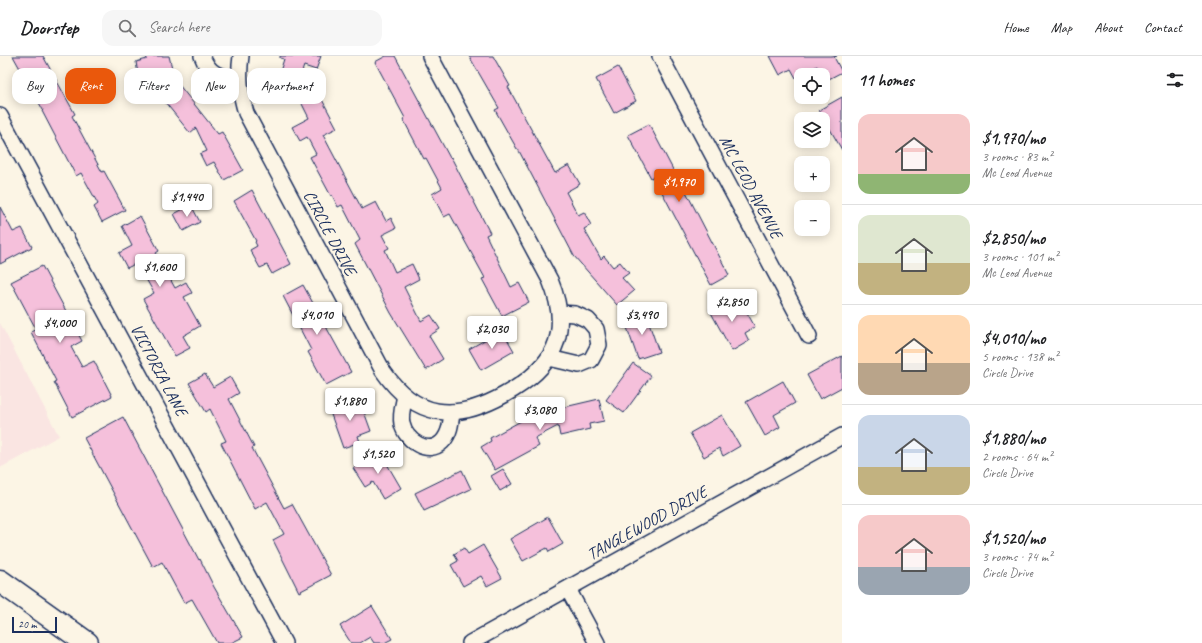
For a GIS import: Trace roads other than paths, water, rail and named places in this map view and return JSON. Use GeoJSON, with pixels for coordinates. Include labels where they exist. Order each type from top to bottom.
{"type":"FeatureCollection","features":[{"type":"Feature","properties":{"kind":"main road"},"geometry":{"type":"LineString","coordinates":[[0,581],[87,643]]}},
{"type":"Feature","properties":{"kind":"street"},"geometry":{"type":"LineString","coordinates":[[202,56],[207,68]]}},
{"type":"Feature","properties":{"kind":"street","name":"CIRCLE DRIVE"},"geometry":{"type":"LineString","coordinates":[[241,56],[239,79],[240,95],[251,124],[383,370],[392,385],[418,405],[430,409],[452,412],[468,410],[485,405],[534,376],[549,358],[557,340],[560,313],[557,296],[550,280],[430,56]]}},
{"type":"Feature","properties":{"kind":"street","name":"MC LEOD AVENUE"},"geometry":{"type":"LineString","coordinates":[[660,56],[809,336]]}},
{"type":"Feature","properties":{"kind":"street","name":"VICTORIA LANE"},"geometry":{"type":"LineString","coordinates":[[0,116],[284,643]]}},
{"type":"Feature","properties":{"kind":"street"},"geometry":{"type":"LineString","coordinates":[[549,358],[579,365],[592,360],[599,345],[596,328],[588,320],[575,314],[560,313]]}},
{"type":"Feature","properties":{"kind":"street"},"geometry":{"type":"LineString","coordinates":[[405,396],[401,413],[402,424],[406,437],[418,446],[432,447],[442,442],[450,426],[452,412]]}},
{"type":"Feature","properties":{"kind":"street","name":"TANGLEWOOD DRIVE"},"geometry":{"type":"LineString","coordinates":[[470,643],[842,436]]}},
{"type":"Feature","properties":{"kind":"street"},"geometry":{"type":"LineString","coordinates":[[568,589],[597,643]]}}]}
